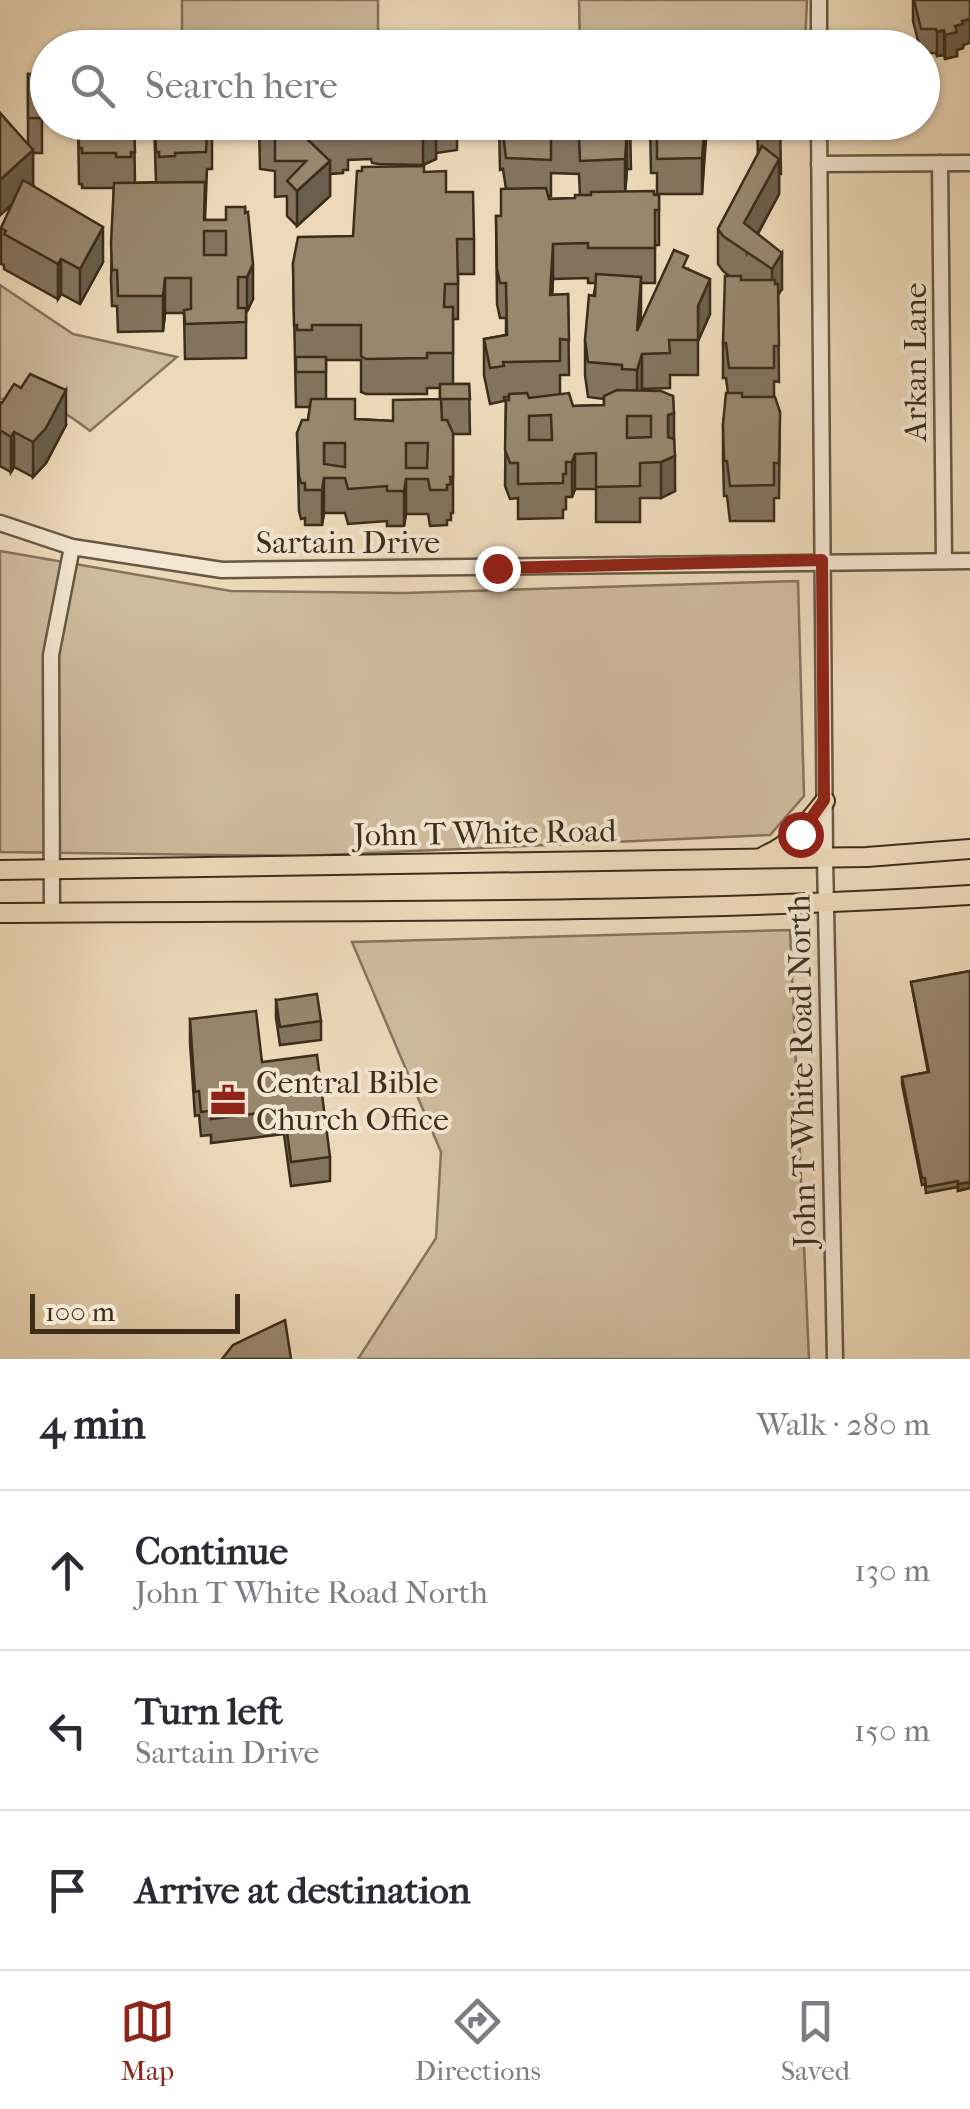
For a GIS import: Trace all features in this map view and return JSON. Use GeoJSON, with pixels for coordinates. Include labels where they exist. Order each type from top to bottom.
{"type":"FeatureCollection","features":[{"type":"Feature","properties":{"kind":"main road"},"geometry":{"type":"LineString","coordinates":[[758,858],[784,847],[800,834],[824,800]]}},
{"type":"Feature","properties":{"kind":"main road","name":"John T White Road"},"geometry":{"type":"LineString","coordinates":[[0,870],[825,858],[970,849]]}},
{"type":"Feature","properties":{"kind":"main road"},"geometry":{"type":"LineString","coordinates":[[0,913],[394,912],[970,896]]}},
{"type":"Feature","properties":{"kind":"street"},"geometry":{"type":"LineString","coordinates":[[819,0],[819,30]]}},
{"type":"Feature","properties":{"kind":"street","name":"John T White Road North"},"geometry":{"type":"LineString","coordinates":[[819,140],[824,800],[834,1359]]}},
{"type":"Feature","properties":{"kind":"street"},"geometry":{"type":"LineString","coordinates":[[819,164],[970,163]]}},
{"type":"Feature","properties":{"kind":"street","name":"Arkan Lane"},"geometry":{"type":"LineString","coordinates":[[940,164],[944,560]]}},
{"type":"Feature","properties":{"kind":"street","name":"Sartain Drive"},"geometry":{"type":"LineString","coordinates":[[0,523],[72,547],[222,570],[970,560]]}},
{"type":"Feature","properties":{"kind":"street"},"geometry":{"type":"LineString","coordinates":[[52,912],[52,655],[72,547]]}},
{"type":"Feature","properties":{"kind":"shaded area"},"geometry":{"type":"Polygon","coordinates":[[[182,0],[378,0],[378,30],[182,30],[182,0]]]}},
{"type":"Feature","properties":{"kind":"shaded area"},"geometry":{"type":"Polygon","coordinates":[[[579,0],[807,0],[806,30],[580,30],[579,0]]]}},
{"type":"Feature","properties":{"kind":"shaded area"},"geometry":{"type":"Polygon","coordinates":[[[0,285],[73,334],[177,357],[90,431],[49,405],[0,399],[0,285]]]}},
{"type":"Feature","properties":{"kind":"shaded area"},"geometry":{"type":"Polygon","coordinates":[[[0,551],[231,591],[404,593],[798,581],[804,796],[770,835],[302,856],[0,852],[0,551]]]}},
{"type":"Feature","properties":{"kind":"shaded area"},"geometry":{"type":"Polygon","coordinates":[[[790,930],[809,1359],[358,1359],[436,1238],[441,1152],[352,942],[790,930]]]}},
{"type":"Feature","properties":{"kind":"building"},"geometry":{"type":"Polygon","coordinates":[[[914,0],[970,0],[970,19],[955,26],[957,32],[945,35],[944,30],[921,29],[914,0]]]}},
{"type":"Feature","properties":{"kind":"building"},"geometry":{"type":"Polygon","coordinates":[[[28,74],[30,74],[30,118],[28,74]]]}},
{"type":"Feature","properties":{"kind":"building"},"geometry":{"type":"Polygon","coordinates":[[[0,113],[33,150],[0,180],[0,113]]]}},
{"type":"Feature","properties":{"kind":"building"},"geometry":{"type":"Polygon","coordinates":[[[79,140],[135,140],[131,157],[82,153],[79,140]]]}},
{"type":"Feature","properties":{"kind":"building"},"geometry":{"type":"Polygon","coordinates":[[[156,140],[207,140],[206,152],[159,157],[156,140]]]}},
{"type":"Feature","properties":{"kind":"building"},"geometry":{"type":"Polygon","coordinates":[[[275,140],[308,140],[330,161],[297,191],[287,181],[306,161],[275,161],[275,140]]]}},
{"type":"Feature","properties":{"kind":"building"},"geometry":{"type":"Polygon","coordinates":[[[504,140],[551,140],[551,160],[506,158],[504,140]]]}},
{"type":"Feature","properties":{"kind":"building"},"geometry":{"type":"Polygon","coordinates":[[[579,140],[626,140],[625,159],[580,161],[579,140]]]}},
{"type":"Feature","properties":{"kind":"building"},"geometry":{"type":"Polygon","coordinates":[[[657,140],[704,140],[702,158],[657,159],[657,140]]]}},
{"type":"Feature","properties":{"kind":"building"},"geometry":{"type":"Polygon","coordinates":[[[762,146],[779,159],[744,223],[782,253],[772,269],[718,229],[762,146]]]}},
{"type":"Feature","properties":{"kind":"building"},"geometry":{"type":"Polygon","coordinates":[[[424,166],[424,172],[446,171],[446,192],[473,192],[474,239],[457,239],[458,284],[445,284],[444,307],[453,307],[453,353],[427,353],[427,358],[366,359],[361,356],[361,325],[312,325],[312,330],[297,330],[293,263],[298,237],[353,236],[357,171],[362,171],[362,167],[424,166]]]}},
{"type":"Feature","properties":{"kind":"building"},"geometry":{"type":"Polygon","coordinates":[[[23,180],[103,227],[80,269],[61,259],[58,264],[4,234],[6,231],[1,228],[23,180]]]}},
{"type":"Feature","properties":{"kind":"building"},"geometry":{"type":"Polygon","coordinates":[[[205,182],[204,220],[226,220],[226,207],[245,207],[253,264],[247,277],[238,277],[238,308],[246,308],[246,322],[185,324],[184,310],[191,309],[191,278],[165,278],[163,296],[118,296],[111,243],[114,183],[205,182]],[[204,231],[204,255],[226,255],[226,231],[204,231]]]}},
{"type":"Feature","properties":{"kind":"building"},"geometry":{"type":"Polygon","coordinates":[[[546,188],[549,199],[575,198],[591,192],[654,191],[654,195],[659,195],[655,248],[553,244],[550,295],[568,294],[569,340],[560,339],[560,361],[503,362],[504,366],[490,368],[484,339],[507,335],[506,283],[500,283],[497,269],[496,216],[501,216],[501,189],[546,188]]]}},
{"type":"Feature","properties":{"kind":"building"},"geometry":{"type":"Polygon","coordinates":[[[674,250],[688,256],[683,267],[710,279],[698,306],[698,340],[669,340],[670,353],[642,354],[637,370],[588,362],[585,340],[589,295],[595,296],[596,274],[641,277],[637,331],[674,250]]]}},
{"type":"Feature","properties":{"kind":"building"},"geometry":{"type":"Polygon","coordinates":[[[725,276],[775,280],[778,284],[779,346],[774,346],[774,368],[729,368],[723,343],[725,276]]]}},
{"type":"Feature","properties":{"kind":"building"},"geometry":{"type":"Polygon","coordinates":[[[296,357],[326,357],[326,372],[296,372],[296,357]]]}},
{"type":"Feature","properties":{"kind":"building"},"geometry":{"type":"Polygon","coordinates":[[[30,374],[66,390],[46,428],[33,442],[0,430],[0,402],[14,384],[21,388],[30,374]]]}},
{"type":"Feature","properties":{"kind":"building"},"geometry":{"type":"Polygon","coordinates":[[[440,384],[469,384],[470,399],[441,399],[442,420],[447,420],[453,433],[453,477],[447,490],[430,490],[428,479],[406,479],[404,491],[387,491],[387,486],[348,489],[345,478],[324,478],[322,490],[305,490],[299,476],[297,433],[302,420],[308,420],[311,399],[355,399],[355,419],[393,421],[393,400],[440,399],[440,384]],[[324,443],[324,464],[345,467],[345,443],[324,443]],[[406,443],[406,468],[427,468],[428,443],[406,443]]]}},
{"type":"Feature","properties":{"kind":"building"},"geometry":{"type":"Polygon","coordinates":[[[617,390],[661,391],[673,396],[674,413],[668,415],[668,437],[674,439],[675,456],[661,462],[640,463],[640,486],[596,487],[596,453],[575,454],[572,462],[566,462],[563,483],[518,484],[518,463],[510,463],[505,450],[509,394],[527,393],[529,398],[569,393],[573,406],[604,405],[604,396],[617,390]],[[551,415],[529,416],[529,440],[552,440],[551,415]],[[627,416],[627,438],[651,437],[651,416],[627,416]]]}},
{"type":"Feature","properties":{"kind":"building"},"geometry":{"type":"Polygon","coordinates":[[[726,393],[775,397],[780,412],[779,463],[774,463],[774,485],[730,486],[724,461],[726,393]]]}},
{"type":"Feature","properties":{"kind":"building"},"geometry":{"type":"Polygon","coordinates":[[[970,971],[970,1182],[926,1187],[902,1077],[929,1072],[911,982],[970,971]]]}},
{"type":"Feature","properties":{"kind":"building"},"geometry":{"type":"Polygon","coordinates":[[[317,994],[321,1021],[280,1027],[276,1000],[317,994]]]}},
{"type":"Feature","properties":{"kind":"building"},"geometry":{"type":"Polygon","coordinates":[[[256,1011],[262,1062],[317,1055],[330,1157],[291,1162],[284,1110],[211,1119],[211,1111],[201,1112],[199,1091],[195,1092],[190,1019],[256,1011]]]}},
{"type":"Feature","properties":{"kind":"building"},"geometry":{"type":"Polygon","coordinates":[[[285,1320],[291,1359],[222,1359],[233,1345],[285,1320]]]}},
{"type":"Feature","properties":{"kind":"place","name":"Central Bible Church Office"},"geometry":{"type":"Point","coordinates":[228,1100]}},
{"type":"Feature","properties":{"kind":"route"},"geometry":{"type":"LineString","coordinates":[[497,568],[822,560],[824,800],[800,834]]}}]}
